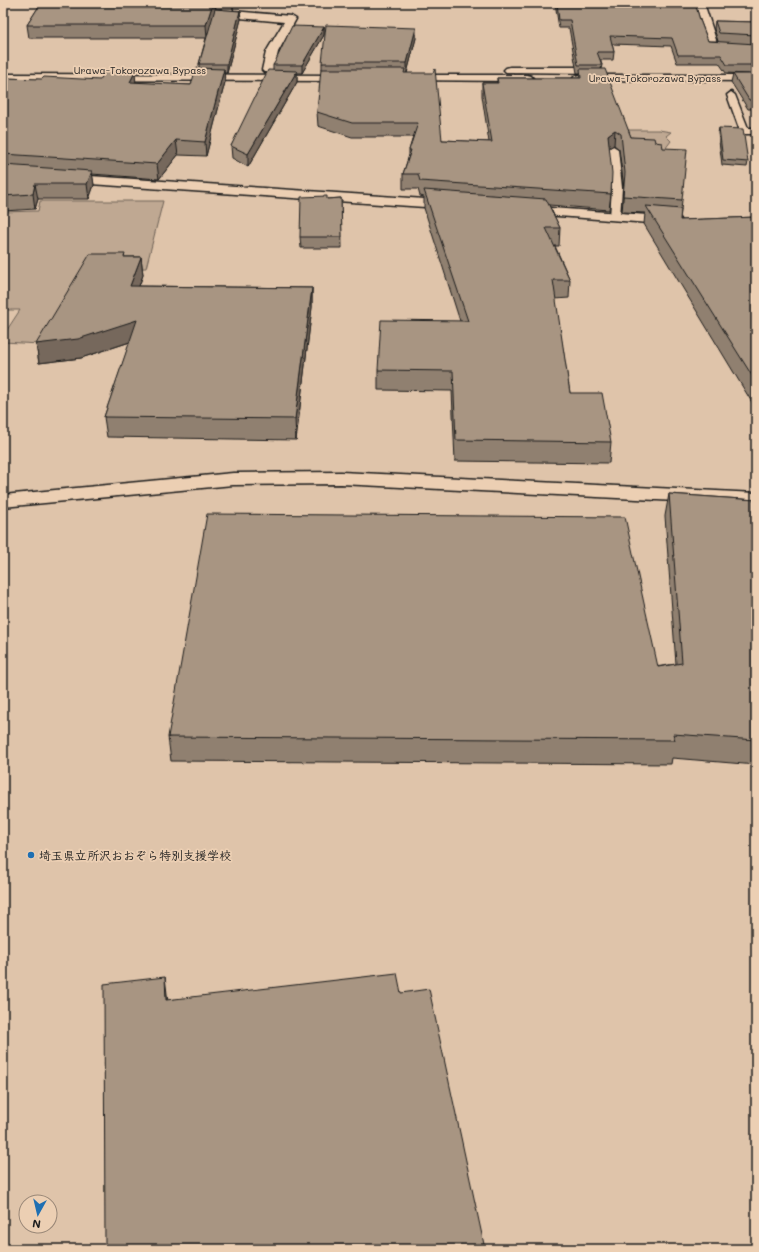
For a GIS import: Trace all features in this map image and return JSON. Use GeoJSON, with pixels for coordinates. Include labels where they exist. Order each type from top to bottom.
{"type":"FeatureCollection","features":[{"type":"Feature","properties":{"kind":"main road"},"geometry":{"type":"LineString","coordinates":[[699,3],[712,46],[756,48]]}},
{"type":"Feature","properties":{"kind":"main road"},"geometry":{"type":"LineString","coordinates":[[177,5],[222,5],[226,6],[229,14],[291,19],[272,52],[268,70]]}},
{"type":"Feature","properties":{"kind":"main road","name":"Urawa-Tokorozawa Bypass"},"geometry":{"type":"LineString","coordinates":[[3,70],[268,70],[360,74],[3,77]]}},
{"type":"Feature","properties":{"kind":"main road","name":"Urawa-Tokorozawa Bypass"},"geometry":{"type":"LineString","coordinates":[[756,70],[396,74],[756,78]]}},
{"type":"Feature","properties":{"kind":"main road"},"geometry":{"type":"LineString","coordinates":[[3,174],[465,206]]}},
{"type":"Feature","properties":{"kind":"main road"},"geometry":{"type":"LineString","coordinates":[[512,210],[685,222]]}},
{"type":"Feature","properties":{"kind":"main road"},"geometry":{"type":"LineString","coordinates":[[3,500],[233,479],[341,478],[756,499]]}},
{"type":"Feature","properties":{"kind":"lane"},"geometry":{"type":"LineString","coordinates":[[731,95],[745,131],[756,131]]}},
{"type":"Feature","properties":{"kind":"lane"},"geometry":{"type":"LineString","coordinates":[[613,149],[618,188],[615,217]]}},
{"type":"Feature","properties":{"kind":"shaded area"},"geometry":{"type":"Polygon","coordinates":[[[621,130],[659,130],[671,132],[666,136],[671,141],[665,149],[608,147],[621,130]]]}},
{"type":"Feature","properties":{"kind":"shaded area"},"geometry":{"type":"Polygon","coordinates":[[[40,201],[163,201],[146,268],[92,269],[40,344],[3,342],[3,336],[20,310],[3,310],[3,212],[38,211],[40,201]]]}},
{"type":"Feature","properties":{"kind":"building"},"geometry":{"type":"Polygon","coordinates":[[[41,3],[213,3],[206,25],[27,25],[41,3]]]}},
{"type":"Feature","properties":{"kind":"building"},"geometry":{"type":"Polygon","coordinates":[[[557,3],[695,3],[708,41],[756,44],[756,65],[727,65],[721,55],[678,55],[672,38],[610,36],[614,52],[597,52],[602,65],[578,65],[570,20],[559,20],[557,3]]]}},
{"type":"Feature","properties":{"kind":"building"},"geometry":{"type":"Polygon","coordinates":[[[215,9],[240,11],[227,64],[199,64],[215,9]]]}},
{"type":"Feature","properties":{"kind":"building"},"geometry":{"type":"Polygon","coordinates":[[[715,21],[756,22],[756,35],[719,33],[715,21]]]}},
{"type":"Feature","properties":{"kind":"building"},"geometry":{"type":"Polygon","coordinates":[[[326,25],[416,28],[407,63],[322,63],[326,25]]]}},
{"type":"Feature","properties":{"kind":"building"},"geometry":{"type":"Polygon","coordinates":[[[292,26],[324,27],[302,65],[273,65],[275,62],[292,26]]]}},
{"type":"Feature","properties":{"kind":"building"},"geometry":{"type":"Polygon","coordinates":[[[196,68],[224,69],[205,142],[176,140],[157,164],[3,154],[3,78],[42,79],[44,77],[100,80],[105,71],[135,72],[130,82],[191,85],[196,68]]]}},
{"type":"Feature","properties":{"kind":"building"},"geometry":{"type":"Polygon","coordinates":[[[321,69],[405,69],[404,73],[433,73],[435,69],[442,140],[492,142],[482,83],[498,83],[497,78],[581,78],[580,69],[605,69],[631,137],[654,138],[655,142],[662,143],[663,148],[687,149],[682,200],[623,196],[625,173],[621,134],[615,130],[608,135],[612,173],[611,194],[420,181],[418,174],[403,174],[418,123],[352,123],[317,112],[321,69]]]}},
{"type":"Feature","properties":{"kind":"building"},"geometry":{"type":"Polygon","coordinates":[[[268,70],[297,71],[248,154],[231,146],[268,70]]]}},
{"type":"Feature","properties":{"kind":"building"},"geometry":{"type":"Polygon","coordinates":[[[733,74],[756,74],[756,100],[749,100],[733,74]]]}},
{"type":"Feature","properties":{"kind":"building"},"geometry":{"type":"Polygon","coordinates":[[[719,128],[743,129],[748,162],[723,160],[719,128]]]}},
{"type":"Feature","properties":{"kind":"building"},"geometry":{"type":"Polygon","coordinates":[[[3,165],[92,171],[87,184],[35,184],[33,194],[3,196],[3,165]]]}},
{"type":"Feature","properties":{"kind":"building"},"geometry":{"type":"Polygon","coordinates":[[[424,190],[546,199],[560,228],[546,228],[570,280],[553,280],[570,393],[602,393],[611,442],[456,440],[453,371],[378,370],[381,320],[468,321],[424,190]]]}},
{"type":"Feature","properties":{"kind":"building"},"geometry":{"type":"Polygon","coordinates":[[[327,196],[327,199],[341,198],[342,237],[300,237],[301,197],[327,196]]]}},
{"type":"Feature","properties":{"kind":"building"},"geometry":{"type":"Polygon","coordinates":[[[646,206],[681,209],[680,220],[756,217],[756,382],[646,206]]]}},
{"type":"Feature","properties":{"kind":"building"},"geometry":{"type":"Polygon","coordinates":[[[90,254],[125,254],[124,257],[141,257],[130,286],[312,288],[295,419],[104,417],[137,320],[78,339],[36,344],[90,254]]]}},
{"type":"Feature","properties":{"kind":"building"},"geometry":{"type":"Polygon","coordinates":[[[669,494],[756,500],[756,740],[673,734],[675,740],[168,737],[207,514],[625,517],[658,667],[682,663],[669,494]]]}},
{"type":"Feature","properties":{"kind":"building"},"geometry":{"type":"Polygon","coordinates":[[[397,973],[401,993],[429,989],[485,1249],[105,1249],[104,984],[165,977],[166,1000],[397,973]]]}},
{"type":"Feature","properties":{"kind":"place","name":"埼玉県立所沢おおぞら特別支援学校"},"geometry":{"type":"Point","coordinates":[31,855]}}]}
